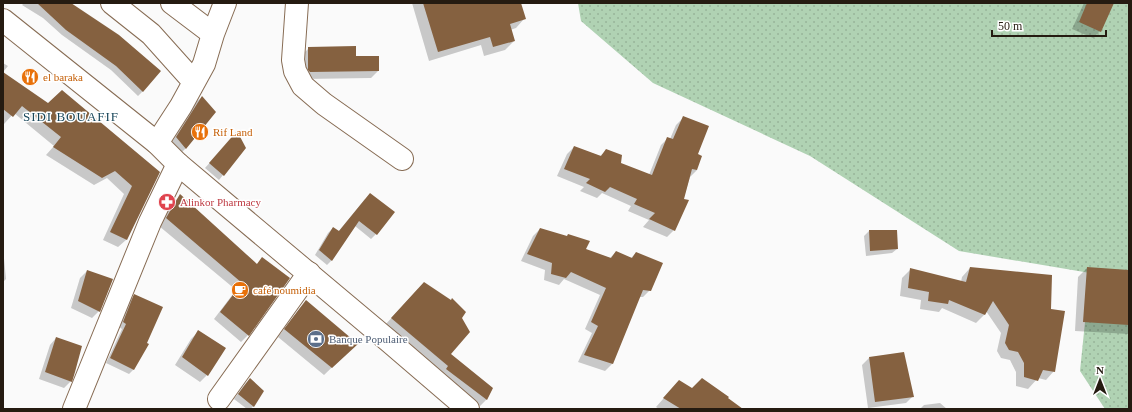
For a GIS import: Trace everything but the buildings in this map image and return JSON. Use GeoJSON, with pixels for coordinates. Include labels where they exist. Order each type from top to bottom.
{"type":"FeatureCollection","features":[{"type":"Feature","properties":{"kind":"main road"},"geometry":{"type":"LineString","coordinates":[[112,3],[151,34],[194,82]]}},
{"type":"Feature","properties":{"kind":"main road"},"geometry":{"type":"LineString","coordinates":[[172,3],[213,34]]}},
{"type":"Feature","properties":{"kind":"main road"},"geometry":{"type":"LineString","coordinates":[[157,143],[181,106],[204,64],[213,34],[225,3]]}},
{"type":"Feature","properties":{"kind":"main road"},"geometry":{"type":"LineString","coordinates":[[297,3],[293,60],[295,71],[303,86],[324,104],[402,159]]}},
{"type":"Feature","properties":{"kind":"main road"},"geometry":{"type":"LineString","coordinates":[[3,20],[157,143],[178,164],[468,409]]}},
{"type":"Feature","properties":{"kind":"main road"},"geometry":{"type":"LineString","coordinates":[[74,409],[150,222],[178,164]]}},
{"type":"Feature","properties":{"kind":"main road"},"geometry":{"type":"LineString","coordinates":[[219,399],[309,274]]}},
{"type":"Feature","properties":{"kind":"green space"},"geometry":{"type":"Polygon","coordinates":[[[578,3],[1129,3],[1129,409],[1105,409],[1080,371],[1090,273],[959,251],[810,156],[653,83],[581,21],[578,3]]]}},
{"type":"Feature","properties":{"kind":"place","name":"el baraka"},"geometry":{"type":"Point","coordinates":[30,77]}},
{"type":"Feature","properties":{"kind":"place","name":"Rif Land"},"geometry":{"type":"Point","coordinates":[200,132]}},
{"type":"Feature","properties":{"kind":"place","name":"Alinkor Pharmacy"},"geometry":{"type":"Point","coordinates":[167,202]}},
{"type":"Feature","properties":{"kind":"place","name":"café noumidia"},"geometry":{"type":"Point","coordinates":[240,290]}},
{"type":"Feature","properties":{"kind":"place","name":"Banque Populaire"},"geometry":{"type":"Point","coordinates":[316,339]}},
{"type":"Feature","properties":{"kind":"district","name":"SIDI BOUAFIF"},"geometry":{"type":"Point","coordinates":[71,116]}}]}
